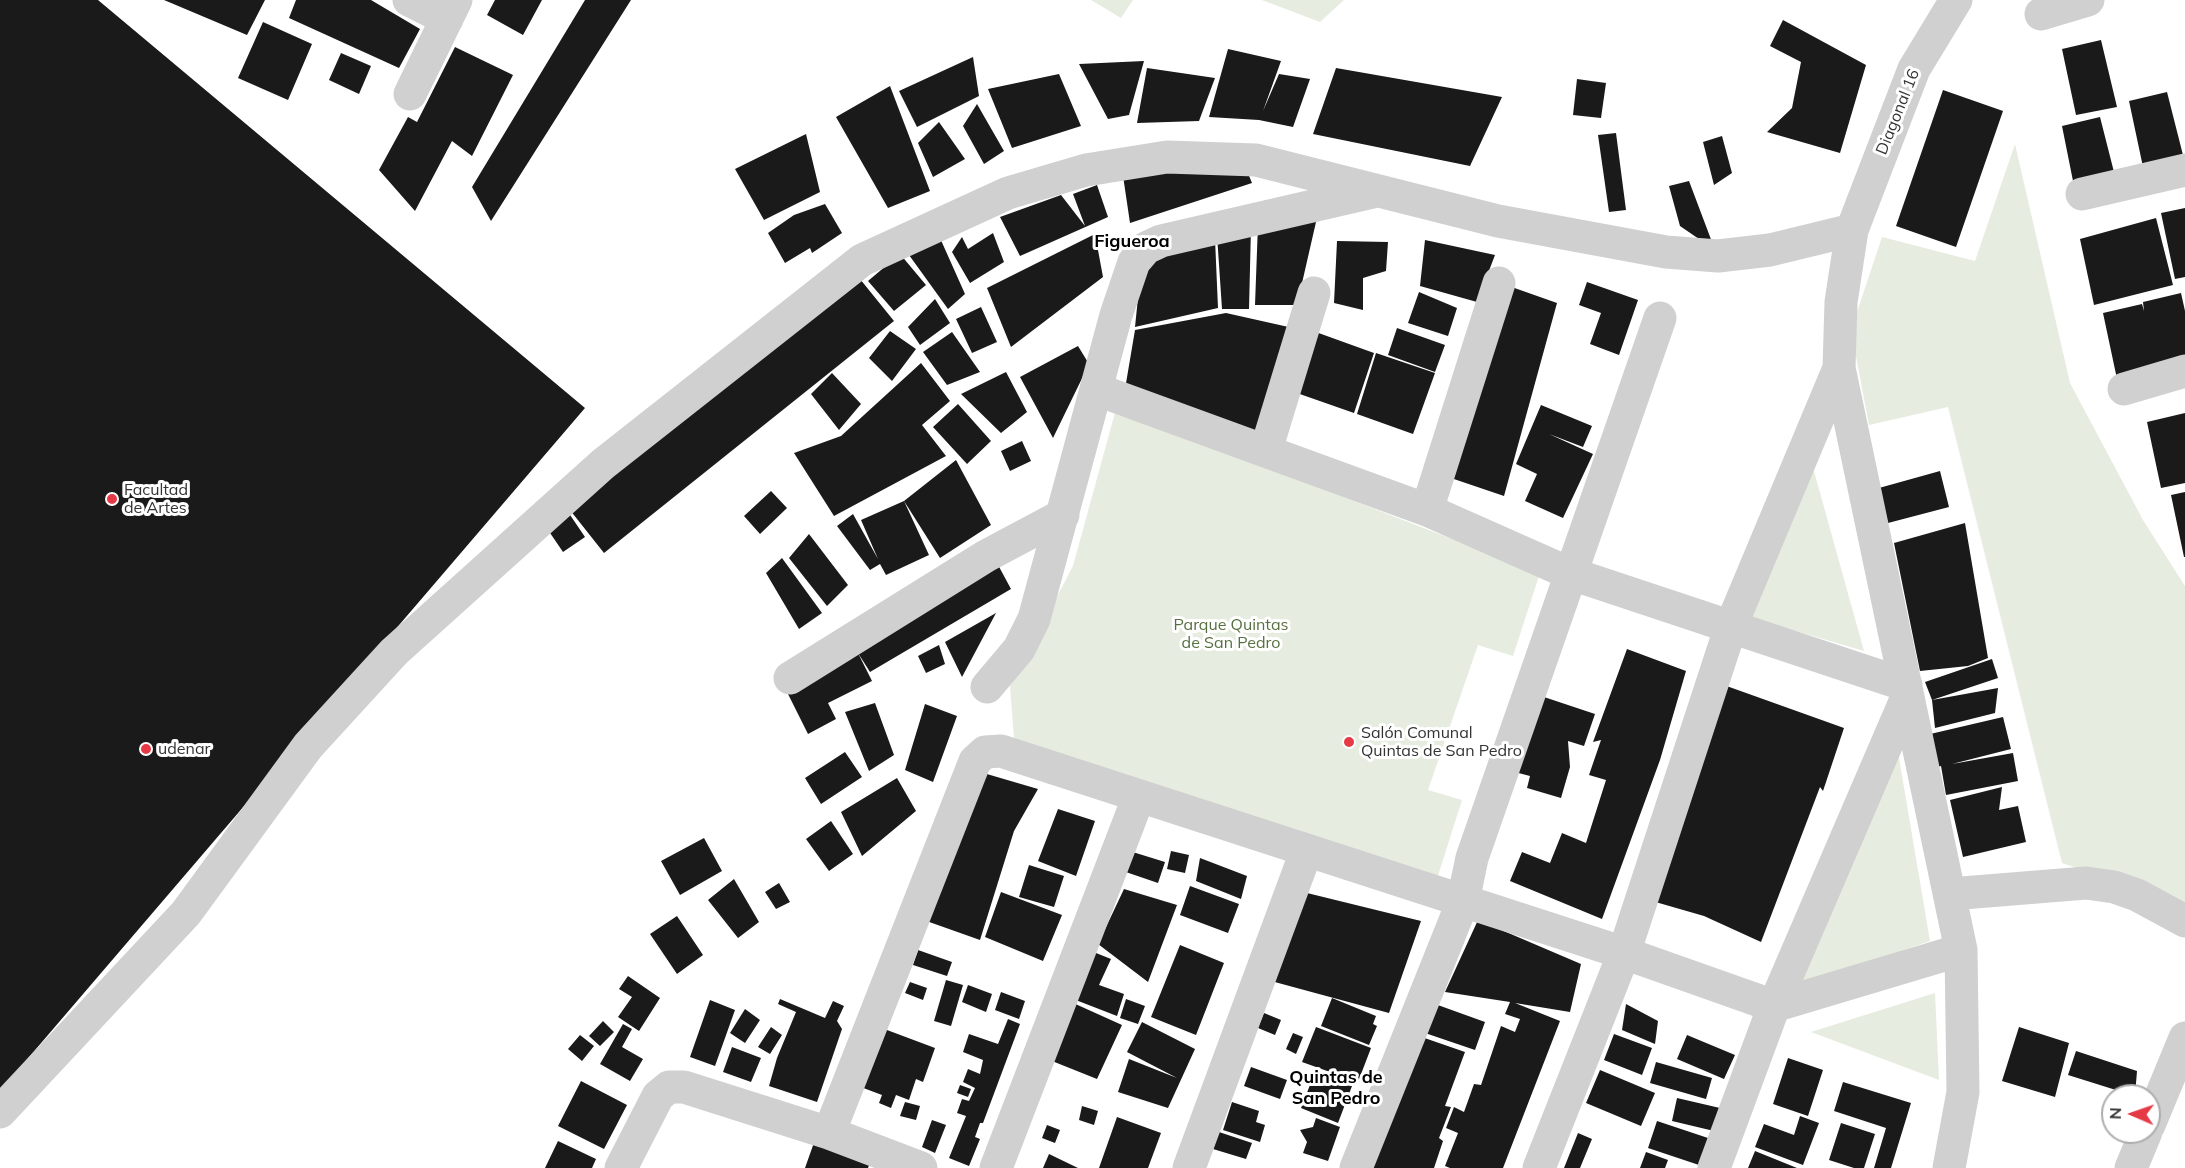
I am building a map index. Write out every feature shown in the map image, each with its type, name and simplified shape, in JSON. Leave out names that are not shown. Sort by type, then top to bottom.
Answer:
[{"type":"street","points":[[409,0],[451,9],[410,94]]},
{"type":"street","name":"Diagonal 16","points":[[1839,368],[1841,302],[1852,230],[1914,69],[1956,0]]},
{"type":"street","points":[[2041,14],[2088,0]]},
{"type":"street","points":[[0,1112],[186,913],[309,746],[394,652],[603,464],[862,260],[1008,193],[1086,170],[1167,157],[1256,160],[1498,221],[1665,252],[1718,256],[1760,251],[1852,230]]},
{"type":"street","points":[[2082,194],[2185,170]]},
{"type":"street","points":[[987,687],[1019,649],[1034,619],[1098,390],[1116,315],[1134,262],[1146,248],[1161,241],[1379,191]]},
{"type":"street","points":[[1427,510],[1499,283]]},
{"type":"street","points":[[1266,450],[1314,293]]},
{"type":"street","points":[[1356,1168],[1463,901],[1472,858],[1569,573],[1660,318]]},
{"type":"street","points":[[1539,1168],[1624,953],[1731,626],[1839,368]]},
{"type":"street","points":[[1839,368],[1961,950],[1963,1092],[1949,1168]]},
{"type":"street","points":[[2124,389],[2185,371]]},
{"type":"street","points":[[1098,390],[1427,510],[1569,573],[1731,626],[1906,691]]},
{"type":"street","points":[[790,678],[986,556],[1063,515]]},
{"type":"street","points":[[1714,1168],[1774,1006],[1906,691]]},
{"type":"street","points":[[828,1133],[975,761],[985,752],[1001,751],[1306,852],[1624,953],[1774,1006],[1961,950]]},
{"type":"street","points":[[996,1168],[1139,796]]},
{"type":"street","points":[[1190,1168],[1306,852]]},
{"type":"street","points":[[1950,894],[2086,883],[2114,886],[2185,921]]},
{"type":"street","points":[[2161,1096],[2185,1038]]},
{"type":"street","points":[[621,1168],[658,1096],[669,1087],[684,1087],[828,1133],[921,1168]]},
{"type":"street","points":[[2131,1168],[2141,1144]]},
{"type":"green space","points":[[1091,0],[1133,0],[1121,18]]},
{"type":"green space","points":[[1262,0],[1344,0],[1320,22]]},
{"type":"green space","points":[[2015,144],[2070,383],[2143,520],[2185,586],[2185,904],[2062,863],[1948,407],[1869,425],[1851,330],[1882,237],[1975,261]]},
{"type":"green space","name":"Parque Quintas de San Pedro","points":[[1116,409],[1540,573],[1513,656],[1478,645],[1428,790],[1462,800],[1436,882],[1014,739],[1010,686],[1073,566]]},
{"type":"green space","points":[[1812,464],[1864,651],[1752,618]]},
{"type":"green space","points":[[1897,746],[1930,941],[1794,988]]},
{"type":"green space","points":[[1935,993],[1939,1080],[1811,1032]]},
{"type":"building","name":"udenar","points":[[0,0],[98,0],[585,408],[0,1091]]},
{"type":"building","points":[[164,0],[265,0],[247,35]]},
{"type":"building","points":[[296,0],[371,0],[420,29],[399,68],[289,18]]},
{"type":"building","points":[[495,0],[542,0],[523,35],[487,15]]},
{"type":"building","points":[[585,0],[631,0],[491,221],[472,187]]},
{"type":"building","points":[[1783,20],[1866,65],[1840,153],[1767,132],[1792,108],[1801,62],[1770,46]]},
{"type":"building","points":[[263,22],[312,44],[288,100],[238,78]]},
{"type":"building","points":[[2101,40],[2117,107],[2076,115],[2062,49]]},
{"type":"building","points":[[455,47],[513,75],[472,156],[452,141],[415,211],[379,170],[408,117],[417,122]]},
{"type":"building","points":[[1228,49],[1281,61],[1263,111],[1279,74],[1310,79],[1293,127],[1259,120],[1209,117]]},
{"type":"building","points":[[341,53],[371,66],[359,94],[329,80]]},
{"type":"building","points":[[973,57],[979,96],[917,127],[899,91]]},
{"type":"building","points":[[1144,61],[1129,115],[1108,119],[1079,64]]},
{"type":"building","points":[[1147,68],[1215,78],[1199,121],[1137,123]]},
{"type":"building","points":[[1336,68],[1502,97],[1470,166],[1313,134]]},
{"type":"building","points":[[1059,74],[1081,126],[1012,148],[988,89]]},
{"type":"building","points":[[1577,79],[1606,83],[1601,118],[1573,115]]},
{"type":"building","points":[[890,86],[930,191],[888,208],[836,117]]},
{"type":"building","points":[[1943,90],[2003,111],[1956,247],[1896,226]]},
{"type":"building","points":[[2167,92],[2184,159],[2143,167],[2129,101]]},
{"type":"building","points":[[977,104],[1004,151],[984,164],[963,126]]},
{"type":"building","points":[[2100,117],[2115,176],[2074,186],[2062,126]]},
{"type":"building","points":[[939,122],[965,159],[933,177],[918,143]]},
{"type":"building","points":[[1616,133],[1626,210],[1609,212],[1598,135]]},
{"type":"building","points":[[806,134],[820,192],[764,220],[735,169]]},
{"type":"building","points":[[1722,136],[1732,173],[1714,185],[1703,142]]},
{"type":"building","points":[[1245,166],[1252,183],[1130,223],[1122,169]]},
{"type":"building","points":[[1689,181],[1715,250],[1680,226],[1669,186]]},
{"type":"building","points":[[1097,185],[1108,217],[1020,256],[1000,217],[1061,195],[1085,226],[1073,194]]},
{"type":"building","points":[[825,204],[842,233],[812,253],[810,248],[785,263],[768,233],[794,215]]},
{"type":"building","points":[[2185,208],[2185,277],[2175,279],[2161,213]]},
{"type":"building","points":[[2156,218],[2173,285],[2094,305],[2080,239]]},
{"type":"building","points":[[1316,222],[1297,305],[1255,305],[1258,224]]},
{"type":"building","points":[[1251,227],[1249,309],[1222,309],[1217,235]]},
{"type":"building","points":[[993,233],[1004,262],[970,283],[952,252],[962,237],[968,249]]},
{"type":"building","points":[[1095,234],[1103,277],[1011,347],[987,288]]},
{"type":"building","points":[[940,238],[965,294],[948,309],[909,255]]},
{"type":"building","points":[[1215,239],[1218,308],[1135,327],[1142,259]]},
{"type":"building","points":[[1425,240],[1495,255],[1477,302],[1420,286]]},
{"type":"building","points":[[1337,241],[1388,242],[1386,271],[1363,278],[1363,310],[1334,303]]},
{"type":"building","points":[[900,254],[926,285],[894,311],[868,281]]},
{"type":"building","points":[[860,279],[894,321],[604,553],[566,505]]},
{"type":"building","points":[[1587,282],[1638,300],[1619,355],[1590,344],[1601,313],[1579,305]]},
{"type":"building","points":[[1506,285],[1557,303],[1504,496],[1442,475]]},
{"type":"building","points":[[1419,292],[1457,308],[1448,336],[1408,323]]},
{"type":"building","points":[[2181,293],[2185,311],[2185,362],[2117,379],[2103,313],[2142,304],[2144,311],[2143,302]]},
{"type":"building","points":[[935,299],[950,323],[920,345],[908,327]]},
{"type":"building","points":[[981,307],[997,342],[972,353],[956,319]]},
{"type":"building","points":[[1226,313],[1293,328],[1257,438],[1124,395],[1135,330]]},
{"type":"building","points":[[1397,328],[1445,345],[1435,372],[1388,355]]},
{"type":"building","points":[[890,331],[916,349],[892,381],[869,358]]},
{"type":"building","points":[[1313,331],[1374,353],[1354,413],[1294,392]]},
{"type":"building","points":[[952,332],[980,372],[947,385],[923,352]]},
{"type":"building","points":[[1078,346],[1089,364],[1053,438],[1020,377]]},
{"type":"building","points":[[1376,353],[1435,373],[1413,434],[1357,414]]},
{"type":"building","points":[[921,363],[950,401],[922,425],[946,456],[834,516],[794,453],[841,436]]},
{"type":"building","points":[[1006,372],[1027,412],[1001,433],[961,394]]},
{"type":"building","points":[[832,373],[861,404],[839,430],[811,394]]},
{"type":"building","points":[[958,404],[991,441],[967,464],[933,427]]},
{"type":"building","points":[[1541,405],[1592,426],[1583,447],[1549,434],[1593,454],[1563,518],[1525,501],[1537,474],[1516,464]]},
{"type":"building","points":[[2185,413],[2185,483],[2161,488],[2147,422]]},
{"type":"building","points":[[1022,441],[1031,461],[1010,471],[1001,451]]},
{"type":"building","points":[[956,460],[991,525],[940,558],[904,501]]},
{"type":"building","points":[[1940,471],[1949,507],[1888,523],[1879,488]]},
{"type":"building","points":[[771,491],[787,508],[760,534],[744,516]]},
{"type":"building","points":[[2185,492],[2185,557],[2184,557],[2171,495]]},
{"type":"building","points":[[904,501],[929,555],[886,575],[880,564],[870,570],[837,526],[853,514],[878,559],[861,520]]},
{"type":"building","points":[[566,509],[585,537],[563,552],[544,524]]},
{"type":"building","points":[[1965,523],[1988,658],[1968,666],[1920,671],[1894,543]]},
{"type":"building","points":[[809,534],[848,585],[827,606],[789,558]]},
{"type":"building","points":[[782,558],[822,613],[799,629],[766,573]]},
{"type":"building","points":[[997,563],[1011,589],[870,672],[858,653],[872,681],[828,703],[836,719],[808,734],[785,688]]},
{"type":"building","points":[[996,613],[962,677],[945,642]]},
{"type":"building","points":[[939,645],[945,664],[926,673],[918,656]]},
{"type":"building","points":[[1627,649],[1686,671],[1660,760],[1602,919],[1510,881],[1522,852],[1550,863],[1562,833],[1586,843],[1606,780],[1589,775],[1601,740],[1593,742]]},
{"type":"building","points":[[1992,659],[1998,678],[1932,700],[1925,682]]},
{"type":"building","points":[[1721,684],[1844,728],[1823,791],[1820,787],[1761,942],[1704,916],[1652,901]]},
{"type":"building","points":[[1998,688],[1995,713],[1935,728],[1932,700]]},
{"type":"building","points":[[1541,696],[1595,714],[1584,746],[1568,741],[1570,767],[1561,798],[1527,788],[1530,776],[1507,770]]},
{"type":"building","points":[[875,703],[894,755],[869,771],[845,712]]},
{"type":"building","points":[[925,704],[957,716],[933,782],[905,770]]},
{"type":"building","points":[[2003,717],[2011,749],[1952,764],[2013,753],[2018,781],[1946,795],[1941,766],[1934,768],[1926,735]]},
{"type":"building","points":[[845,752],[862,777],[821,804],[805,778]]},
{"type":"building","points":[[980,772],[1038,789],[1014,831],[980,940],[918,918]]},
{"type":"building","points":[[897,778],[916,811],[862,856],[841,812]]},
{"type":"building","points":[[2002,787],[1999,810],[2018,806],[2026,842],[1963,857],[1950,800]]},
{"type":"building","points":[[1058,809],[1095,821],[1076,876],[1038,861]]},
{"type":"building","points":[[831,821],[853,854],[829,871],[806,839]]},
{"type":"building","points":[[704,838],[722,871],[680,895],[661,861]]},
{"type":"building","points":[[1123,849],[1165,862],[1158,883],[1117,869]]},
{"type":"building","points":[[1171,851],[1189,855],[1185,873],[1167,869]]},
{"type":"building","points":[[1200,858],[1247,876],[1241,899],[1196,881]]},
{"type":"building","points":[[1029,865],[1064,876],[1054,907],[1019,897]]},
{"type":"building","points":[[734,879],[759,922],[738,938],[708,900]]},
{"type":"building","points":[[779,883],[790,902],[776,909],[765,892]]},
{"type":"building","points":[[1190,886],[1239,904],[1228,933],[1180,915]]},
{"type":"building","points":[[1124,889],[1177,905],[1148,982],[1098,944]]},
{"type":"building","points":[[1001,892],[1062,915],[1043,961],[985,937]]},
{"type":"building","points":[[1307,893],[1421,921],[1389,1013],[1271,981]]},
{"type":"building","points":[[677,916],[703,955],[677,974],[650,934]]},
{"type":"building","points":[[1478,920],[1581,964],[1570,1012],[1515,1003],[1560,1021],[1503,1168],[1450,1168],[1445,1166],[1458,1133],[1446,1128],[1454,1107],[1464,1112],[1474,1084],[1481,1085],[1501,1026],[1515,1032],[1520,1019],[1505,1014],[1510,1002],[1445,992]]},
{"type":"building","points":[[1180,945],[1224,963],[1196,1035],[1151,1017]]},
{"type":"building","points":[[918,950],[952,962],[947,976],[913,965]]},
{"type":"building","points":[[1091,951],[1111,959],[1099,985],[1124,994],[1117,1016],[1068,997],[1076,977],[1086,981],[1079,977]]},
{"type":"building","points":[[628,976],[660,998],[639,1031],[618,1017],[632,997],[619,989]]},
{"type":"building","points":[[946,980],[963,985],[951,1026],[934,1021]]},
{"type":"building","points":[[910,982],[927,988],[923,1000],[905,993]]},
{"type":"building","points":[[968,985],[992,994],[986,1012],[962,1002]]},
{"type":"building","points":[[1001,992],[1025,1001],[1019,1019],[995,1010]]},
{"type":"building","points":[[1332,998],[1376,1016],[1373,1024],[1377,1026],[1369,1045],[1321,1026]]},
{"type":"building","points":[[780,999],[825,1018],[833,1001],[844,1006],[837,1021],[842,1029],[817,1102],[769,1086],[777,1058],[796,1012],[778,1004]]},
{"type":"building","points":[[1126,999],[1145,1006],[1138,1024],[1120,1018]]},
{"type":"building","points":[[710,1000],[735,1010],[715,1066],[690,1057]]},
{"type":"building","points":[[1071,1002],[1122,1025],[1097,1079],[1047,1059]]},
{"type":"building","points":[[1435,1004],[1485,1022],[1475,1050],[1425,1033]]},
{"type":"building","points":[[1626,1004],[1658,1021],[1655,1044],[1622,1030]]},
{"type":"building","points":[[745,1009],[760,1020],[745,1043],[730,1033]]},
{"type":"building","points":[[1264,1013],[1281,1020],[1275,1035],[1258,1028]]},
{"type":"building","points":[[1008,1019],[1020,1024],[983,1123],[980,1123],[975,1137],[980,1139],[969,1166],[949,1158],[966,1116],[957,1113],[962,1099],[969,1101],[975,1088],[963,1082],[968,1069],[980,1074],[983,1060],[963,1052],[969,1034],[998,1044]]},
{"type":"building","points":[[603,1021],[614,1032],[600,1046],[589,1036]]},
{"type":"building","points":[[1142,1022],[1195,1049],[1168,1108],[1118,1092],[1129,1059],[1177,1078],[1127,1052]]},
{"type":"building","points":[[623,1024],[632,1029],[622,1047],[643,1059],[630,1081],[600,1064]]},
{"type":"building","points":[[771,1027],[782,1035],[770,1054],[758,1047]]},
{"type":"building","points":[[879,1027],[935,1048],[923,1082],[916,1079],[909,1100],[896,1095],[891,1108],[879,1103],[882,1095],[858,1086]]},
{"type":"building","points":[[1316,1027],[1371,1048],[1358,1082],[1302,1062]]},
{"type":"building","points":[[2019,1027],[2069,1043],[2055,1097],[2002,1081]]},
{"type":"building","points":[[1293,1033],[1303,1037],[1296,1054],[1286,1049]]},
{"type":"building","points":[[1413,1034],[1465,1052],[1445,1106],[1451,1107],[1439,1138],[1443,1141],[1434,1168],[1365,1168]]},
{"type":"building","points":[[1614,1034],[1652,1048],[1642,1075],[1604,1060]]},
{"type":"building","points":[[580,1035],[594,1046],[582,1061],[568,1049]]},
{"type":"building","points":[[1687,1035],[1735,1055],[1724,1079],[1677,1059]]},
{"type":"building","points":[[732,1047],[761,1058],[751,1082],[723,1072]]},
{"type":"building","points":[[2076,1051],[2137,1071],[2136,1084],[2101,1085],[2068,1075]]},
{"type":"building","points":[[1788,1058],[1823,1070],[1808,1116],[1773,1104]]},
{"type":"building","points":[[1656,1062],[1712,1078],[1706,1099],[1650,1083]]},
{"type":"building","points":[[1251,1067],[1287,1080],[1280,1099],[1244,1086]]},
{"type":"building","points":[[1600,1070],[1655,1093],[1641,1126],[1586,1103]]},
{"type":"building","points":[[1315,1072],[1352,1086],[1338,1123],[1301,1108]]},
{"type":"building","points":[[581,1081],[627,1105],[604,1149],[558,1126]]},
{"type":"building","points":[[1843,1082],[1911,1103],[1891,1168],[1874,1168],[1886,1128],[1834,1111]]},
{"type":"building","points":[[960,1085],[971,1089],[968,1097],[957,1093]]},
{"type":"building","points":[[1677,1098],[1720,1108],[1714,1131],[1672,1121]]},
{"type":"building","points":[[905,1102],[920,1106],[916,1120],[900,1116]]},
{"type":"building","points":[[1232,1102],[1259,1111],[1256,1122],[1265,1125],[1260,1142],[1223,1130]]},
{"type":"building","points":[[1082,1106],[1098,1111],[1094,1125],[1079,1120]]},
{"type":"building","points":[[1800,1116],[1819,1123],[1803,1165],[1755,1147],[1764,1124],[1794,1135]]},
{"type":"building","points":[[1117,1117],[1161,1133],[1148,1168],[1099,1168]]},
{"type":"building","points":[[1316,1118],[1340,1127],[1328,1161],[1303,1153],[1307,1142],[1300,1130],[1313,1127]]},
{"type":"building","points":[[932,1120],[946,1125],[935,1153],[922,1147]]},
{"type":"building","points":[[1657,1121],[1708,1138],[1699,1165],[1648,1148]]},
{"type":"building","points":[[1841,1123],[1875,1134],[1864,1168],[1854,1168],[1829,1160]]},
{"type":"building","points":[[1047,1125],[1060,1130],[1055,1143],[1042,1138]]},
{"type":"building","points":[[1219,1132],[1252,1143],[1246,1159],[1213,1149]]},
{"type":"building","points":[[1578,1133],[1592,1139],[1580,1168],[1564,1168]]},
{"type":"building","points":[[817,1134],[873,1155],[868,1168],[805,1168]]},
{"type":"building","points":[[558,1141],[596,1159],[592,1168],[545,1168]]},
{"type":"building","points":[[1755,1151],[1797,1168],[1748,1168]]},
{"type":"building","points":[[1646,1152],[1668,1160],[1665,1168],[1640,1168]]},
{"type":"building","points":[[1049,1154],[1078,1168],[1043,1168]]},
{"type":"place","name":"Facultad de Artes","points":[[112,499]]},
{"type":"place","name":"Salón Comunal Quintas de San Pedro","points":[[1349,742]]},
{"type":"place","name":"udenar","points":[[146,749]]},
{"type":"district","name":"Figueroa","points":[[1132,242]]},
{"type":"district","name":"Quintas de San Pedro","points":[[1336,1088]]}]
